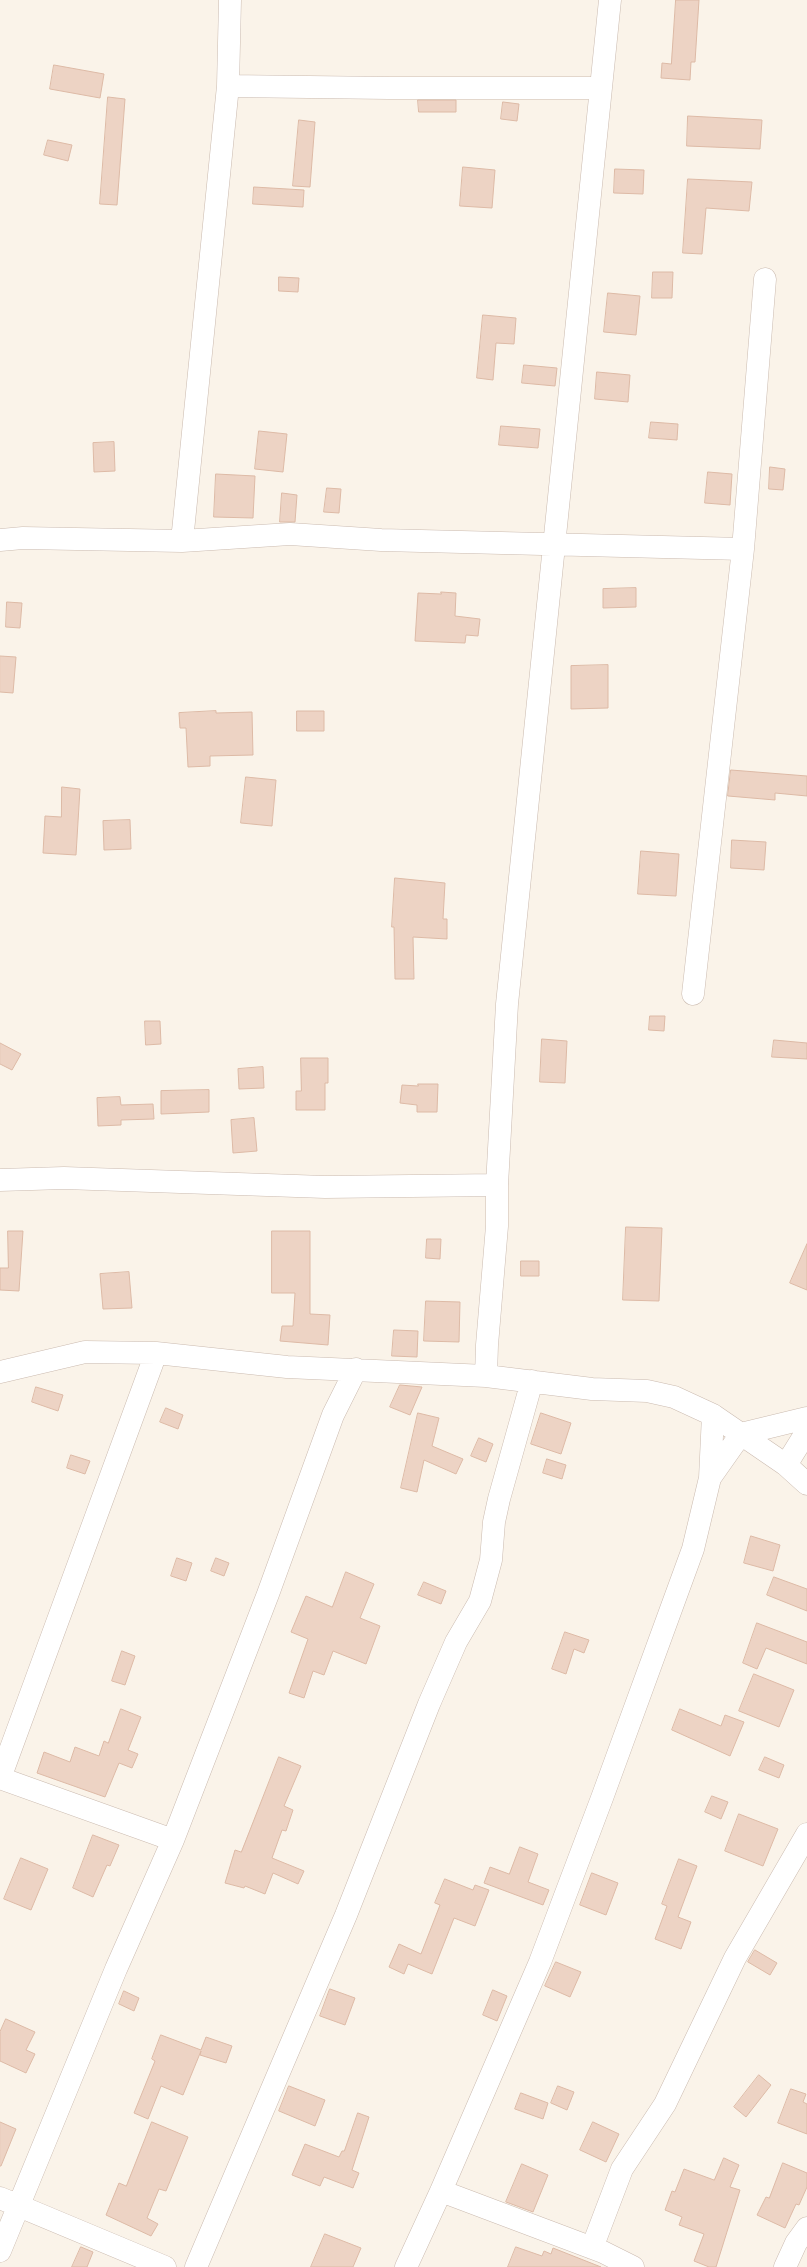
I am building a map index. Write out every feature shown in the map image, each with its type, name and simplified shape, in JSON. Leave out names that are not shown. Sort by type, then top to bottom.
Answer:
[{"type":"street","points":[[182,541],[228,86],[230,0]]},
{"type":"street","points":[[486,1376],[487,1345],[497,1226],[497,1185],[507,1004],[610,0]]},
{"type":"street","points":[[228,86],[601,88]]},
{"type":"street","points":[[693,994],[743,549],[765,279]]},
{"type":"street","points":[[0,540],[23,538],[182,541],[290,534],[381,540],[743,549]]},
{"type":"street","points":[[0,1180],[64,1178],[325,1187],[497,1185]]},
{"type":"street","points":[[0,1372],[85,1352],[156,1354],[287,1367],[486,1376],[592,1390],[648,1391],[674,1397],[713,1415],[786,1465],[807,1484]]},
{"type":"street","points":[[156,1354],[0,1778],[173,1840]]},
{"type":"street","points":[[0,2251],[9,2202],[116,1969],[173,1840],[268,1594],[332,1415],[356,1369]]},
{"type":"street","points":[[196,2267],[346,1915],[429,1704],[456,1642],[480,1601],[491,1560],[494,1522],[499,1499],[532,1381]]},
{"type":"street","points":[[406,2267],[441,2191],[540,1962],[693,1549],[710,1478],[713,1415]]},
{"type":"street","points":[[710,1478],[741,1434],[807,1418]]},
{"type":"street","points":[[786,1465],[807,1431]]},
{"type":"street","points":[[597,2256],[622,2169],[665,2104],[735,1958],[807,1834]]},
{"type":"street","points":[[441,2191],[597,2256],[633,2267]]},
{"type":"street","points":[[9,2202],[165,2267]]},
{"type":"street","points":[[785,2267],[796,2243],[807,2228]]},
{"type":"building","points":[[676,0],[699,0],[695,62],[691,62],[690,80],[661,78],[662,63],[671,64]]},
{"type":"building","points":[[54,65],[104,74],[100,98],[50,89]]},
{"type":"building","points":[[108,97],[125,99],[117,205],[100,204]]},
{"type":"building","points":[[418,100],[456,100],[456,112],[419,112]]},
{"type":"building","points":[[503,102],[519,104],[517,121],[501,119]]},
{"type":"building","points":[[688,116],[762,120],[760,149],[687,146]]},
{"type":"building","points":[[299,120],[315,122],[310,187],[293,186]]},
{"type":"building","points":[[48,140],[72,145],[68,161],[44,155]]},
{"type":"building","points":[[463,167],[495,170],[492,208],[460,206]]},
{"type":"building","points":[[615,169],[644,170],[643,194],[614,193]]},
{"type":"building","points":[[688,179],[752,182],[749,211],[706,208],[702,254],[683,253]]},
{"type":"building","points":[[254,187],[304,190],[303,207],[253,204]]},
{"type":"building","points":[[653,272],[673,272],[672,298],[652,298]]},
{"type":"building","points":[[279,277],[299,278],[298,292],[279,291]]},
{"type":"building","points":[[608,293],[640,296],[636,335],[604,332]]},
{"type":"building","points":[[483,315],[516,318],[514,344],[496,343],[493,380],[477,378]]},
{"type":"building","points":[[524,365],[557,368],[555,386],[522,383]]},
{"type":"building","points":[[597,372],[630,375],[628,402],[595,399]]},
{"type":"building","points":[[651,422],[678,424],[677,440],[649,438]]},
{"type":"building","points":[[501,426],[540,429],[538,448],[499,445]]},
{"type":"building","points":[[259,431],[287,434],[283,472],[255,469]]},
{"type":"building","points":[[114,442],[115,471],[94,472],[93,443]]},
{"type":"building","points":[[770,467],[785,469],[783,490],[769,489]]},
{"type":"building","points":[[708,472],[732,474],[730,505],[705,503]]},
{"type":"building","points":[[216,474],[255,476],[253,518],[214,517]]},
{"type":"building","points":[[327,488],[341,489],[339,513],[324,512]]},
{"type":"building","points":[[282,493],[297,495],[295,522],[280,522]]},
{"type":"building","points":[[636,588],[636,607],[603,608],[603,589]]},
{"type":"building","points":[[441,592],[456,593],[455,616],[480,619],[478,636],[466,635],[465,643],[415,641],[418,593],[441,594]]},
{"type":"building","points":[[7,602],[22,603],[20,628],[6,627]]},
{"type":"building","points":[[0,656],[16,657],[13,693],[0,692]]},
{"type":"building","points":[[608,665],[608,708],[571,709],[571,666]]},
{"type":"building","points":[[216,711],[216,713],[252,712],[253,755],[210,756],[210,766],[188,767],[186,728],[180,728],[179,713]]},
{"type":"building","points":[[297,711],[324,711],[324,731],[297,731]]},
{"type":"building","points":[[731,770],[807,776],[807,796],[775,793],[775,800],[728,796]]},
{"type":"building","points":[[246,777],[276,780],[272,826],[241,823]]},
{"type":"building","points":[[62,787],[80,789],[76,855],[43,853],[45,816],[61,817]]},
{"type":"building","points":[[130,820],[131,849],[104,850],[103,821]]},
{"type":"building","points":[[732,840],[766,842],[764,870],[731,868]]},
{"type":"building","points":[[641,851],[679,854],[676,896],[638,894]]},
{"type":"building","points":[[395,878],[445,883],[443,919],[447,919],[447,939],[413,937],[414,979],[395,979],[394,927],[392,927]]},
{"type":"building","points":[[650,1016],[665,1016],[664,1031],[649,1030]]},
{"type":"building","points":[[145,1021],[160,1021],[161,1044],[146,1045]]},
{"type":"building","points":[[542,1039],[567,1041],[565,1083],[540,1082]]},
{"type":"building","points":[[774,1040],[807,1043],[807,1059],[772,1057]]},
{"type":"building","points":[[0,1043],[21,1054],[12,1070],[0,1064]]},
{"type":"building","points":[[301,1058],[328,1058],[328,1083],[325,1083],[325,1110],[296,1110],[296,1091],[301,1091]]},
{"type":"building","points":[[263,1067],[264,1088],[239,1089],[238,1069]]},
{"type":"building","points":[[418,1084],[438,1084],[437,1112],[417,1112],[417,1105],[400,1103],[402,1085],[418,1086]]},
{"type":"building","points":[[209,1090],[209,1112],[161,1114],[161,1091]]},
{"type":"building","points":[[120,1097],[121,1105],[153,1104],[154,1119],[121,1120],[121,1125],[98,1126],[97,1098]]},
{"type":"building","points":[[254,1118],[257,1151],[233,1153],[231,1120]]},
{"type":"building","points":[[626,1227],[662,1228],[659,1301],[623,1300]]},
{"type":"building","points":[[8,1231],[23,1231],[19,1291],[0,1290],[0,1268],[8,1268]]},
{"type":"building","points":[[272,1231],[310,1231],[310,1314],[330,1315],[328,1345],[280,1341],[282,1326],[293,1326],[295,1293],[272,1293]]},
{"type":"building","points":[[427,1239],[441,1239],[440,1259],[426,1258]]},
{"type":"building","points":[[807,1244],[807,1290],[790,1283]]},
{"type":"building","points":[[521,1261],[539,1261],[539,1276],[521,1276]]},
{"type":"building","points":[[129,1272],[132,1308],[103,1309],[100,1274]]},
{"type":"building","points":[[426,1301],[460,1302],[459,1342],[424,1341]]},
{"type":"building","points":[[394,1330],[418,1331],[417,1357],[392,1356]]},
{"type":"building","points":[[400,1385],[422,1387],[410,1415],[390,1407]]},
{"type":"building","points":[[36,1387],[63,1395],[58,1411],[32,1402]]},
{"type":"building","points":[[166,1408],[183,1415],[178,1429],[160,1422]]},
{"type":"building","points":[[418,1413],[439,1418],[432,1446],[463,1459],[456,1474],[424,1460],[417,1492],[401,1488]]},
{"type":"building","points":[[541,1413],[571,1423],[561,1454],[531,1444]]},
{"type":"building","points":[[479,1438],[493,1444],[486,1462],[471,1456]]},
{"type":"building","points":[[71,1455],[90,1461],[85,1474],[67,1468]]},
{"type":"building","points":[[547,1459],[566,1465],[562,1479],[543,1473]]},
{"type":"building","points":[[751,1536],[780,1545],[773,1571],[744,1563]]},
{"type":"building","points":[[177,1558],[192,1563],[186,1581],[171,1576]]},
{"type":"building","points":[[216,1558],[229,1563],[224,1576],[211,1571]]},
{"type":"building","points":[[346,1572],[374,1584],[360,1618],[380,1626],[366,1664],[333,1651],[324,1675],[313,1671],[304,1698],[289,1693],[308,1639],[291,1632],[306,1596],[332,1607]]},
{"type":"building","points":[[774,1577],[807,1589],[807,1611],[767,1595]]},
{"type":"building","points":[[424,1582],[446,1591],[441,1604],[418,1595]]},
{"type":"building","points":[[757,1623],[807,1642],[807,1664],[766,1648],[757,1669],[743,1663]]},
{"type":"building","points":[[565,1632],[589,1640],[584,1653],[574,1649],[566,1674],[552,1669]]},
{"type":"building","points":[[122,1651],[135,1656],[125,1685],[112,1681]]},
{"type":"building","points":[[754,1674],[794,1690],[779,1727],[739,1711]]},
{"type":"building","points":[[121,1709],[141,1717],[128,1750],[138,1754],[132,1768],[119,1763],[105,1797],[37,1773],[44,1752],[70,1762],[75,1747],[99,1756],[104,1741],[108,1743]]},
{"type":"building","points":[[680,1709],[721,1726],[725,1715],[744,1722],[730,1756],[672,1730]]},
{"type":"building","points":[[279,1757],[301,1766],[284,1806],[293,1810],[286,1831],[282,1830],[272,1858],[304,1871],[298,1884],[273,1873],[265,1894],[245,1886],[244,1888],[225,1883],[235,1850],[241,1852]]},
{"type":"building","points":[[765,1757],[784,1765],[779,1778],[759,1770]]},
{"type":"building","points":[[712,1796],[728,1802],[721,1819],[705,1812]]},
{"type":"building","points":[[739,1814],[778,1829],[763,1866],[725,1851]]},
{"type":"building","points":[[93,1835],[119,1845],[110,1866],[107,1865],[93,1897],[73,1888]]},
{"type":"building","points":[[520,1847],[538,1854],[528,1882],[549,1890],[543,1905],[484,1883],[490,1867],[509,1874]]},
{"type":"building","points":[[21,1858],[48,1869],[31,1910],[4,1899]]},
{"type":"building","points":[[679,1859],[697,1866],[678,1917],[691,1922],[681,1949],[655,1939],[667,1906],[662,1904]]},
{"type":"building","points":[[592,1873],[618,1883],[606,1915],[580,1905]]},
{"type":"building","points":[[445,1879],[473,1890],[475,1885],[489,1890],[475,1926],[454,1918],[432,1974],[408,1964],[404,1974],[389,1967],[399,1944],[421,1954],[440,1905],[435,1903]]},
{"type":"building","points":[[755,1950],[777,1963],[770,1975],[748,1962]]},
{"type":"building","points":[[556,1962],[581,1972],[570,1997],[545,1986]]},
{"type":"building","points":[[330,1989],[355,1998],[345,2025],[320,2016]]},
{"type":"building","points":[[493,1990],[507,1996],[497,2021],[483,2015]]},
{"type":"building","points":[[124,1991],[139,1998],[134,2011],[119,2004]]},
{"type":"building","points":[[6,2019],[35,2032],[26,2050],[35,2054],[26,2073],[0,2061],[0,2032]]},
{"type":"building","points":[[161,2035],[201,2050],[206,2037],[232,2046],[226,2063],[200,2055],[201,2051],[183,2095],[161,2086],[148,2119],[134,2113],[155,2061],[152,2059]]},
{"type":"building","points":[[759,2075],[771,2085],[746,2117],[734,2107]]},
{"type":"building","points":[[289,2086],[325,2100],[315,2126],[279,2111]]},
{"type":"building","points":[[558,2086],[574,2092],[567,2110],[551,2103]]},
{"type":"building","points":[[791,2089],[806,2094],[803,2102],[807,2104],[807,2134],[778,2123]]},
{"type":"building","points":[[521,2093],[548,2103],[543,2119],[515,2109]]},
{"type":"building","points":[[358,2113],[369,2117],[352,2170],[359,2173],[353,2188],[324,2177],[320,2186],[292,2175],[305,2144],[339,2157],[342,2151],[344,2151]]},
{"type":"building","points":[[0,2122],[16,2129],[1,2166],[0,2166]]},
{"type":"building","points":[[152,2122],[188,2137],[166,2191],[159,2189],[147,2218],[158,2224],[151,2236],[106,2215],[119,2183],[126,2186]]},
{"type":"building","points":[[593,2122],[619,2134],[606,2162],[580,2150]]},
{"type":"building","points":[[724,2158],[739,2165],[730,2187],[740,2190],[716,2267],[709,2267],[694,2261],[704,2234],[679,2225],[682,2217],[665,2210],[672,2191],[675,2192],[684,2169],[714,2180]]},
{"type":"building","points":[[783,2163],[807,2173],[807,2187],[799,2205],[796,2204],[785,2228],[757,2215],[766,2197],[769,2198]]},
{"type":"building","points":[[522,2164],[548,2175],[533,2212],[506,2202]]},
{"type":"building","points":[[325,2234],[361,2248],[353,2267],[311,2267]]},
{"type":"building","points":[[81,2247],[93,2252],[87,2267],[72,2267]]},
{"type":"building","points":[[516,2247],[542,2256],[544,2251],[551,2254],[553,2248],[601,2267],[508,2267]]}]
